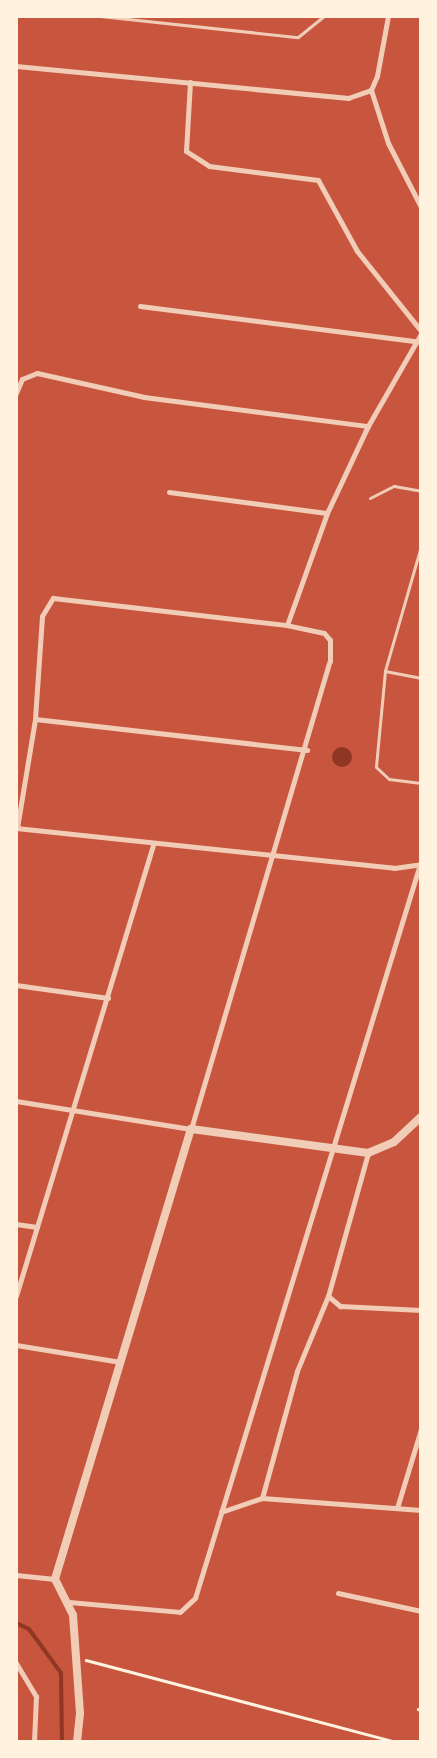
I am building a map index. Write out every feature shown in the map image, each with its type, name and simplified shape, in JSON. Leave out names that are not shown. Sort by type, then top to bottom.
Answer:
[{"type":"street","points":[[16,66],[335,98],[370,90],[378,76],[388,16]]},
{"type":"street","points":[[190,82],[186,151],[209,166],[318,180],[357,251],[421,332],[419,342],[368,426],[327,513],[287,625]]},
{"type":"street","points":[[370,90],[388,143],[421,207]]},
{"type":"street","points":[[140,306],[419,342]]},
{"type":"street","points":[[16,393],[22,380],[37,372],[144,397],[368,426]]},
{"type":"street","points":[[168,492],[327,513]]},
{"type":"street","points":[[69,1602],[180,1612],[194,1598],[335,1151],[420,864],[394,868],[275,856],[153,845],[16,828],[34,719],[42,616],[53,598],[287,625],[324,633],[332,649],[307,750],[275,856],[191,1129],[55,1579],[69,1602],[77,1660],[77,1742]]},
{"type":"street","points":[[34,719],[307,750]]},
{"type":"street","points":[[16,1296],[75,1109],[153,845]]},
{"type":"street","points":[[16,985],[108,998]]},
{"type":"street","points":[[16,1101],[335,1151],[368,1153],[394,1142],[421,1117]]},
{"type":"street","points":[[262,1498],[297,1371],[328,1296],[368,1153]]},
{"type":"street","points":[[16,1224],[37,1227]]},
{"type":"street","points":[[328,1296],[340,1306],[421,1310]]},
{"type":"street","points":[[16,1345],[121,1362]]},
{"type":"street","points":[[397,1508],[421,1429]]},
{"type":"street","points":[[221,1512],[262,1498],[421,1510]]},
{"type":"street","points":[[16,1574],[55,1579]]},
{"type":"street","points":[[338,1593],[421,1611]]},
{"type":"street","points":[[16,1663],[36,1696],[34,1742]]},
{"type":"lane","points":[[100,16],[298,37],[324,16]]},
{"type":"lane","points":[[370,498],[394,486],[421,491]]},
{"type":"lane","points":[[421,546],[385,671],[376,767],[389,779],[421,783]]},
{"type":"lane","points":[[385,671],[421,678]]},
{"type":"path","points":[[77,1660],[93,1659],[396,1742]]},
{"type":"shaded area","points":[[342,747],[349,750],[352,757],[349,764],[342,767],[335,764],[332,757],[335,750]]},
{"type":"waterway","points":[[16,1623],[29,1629],[61,1673],[62,1742]]}]
